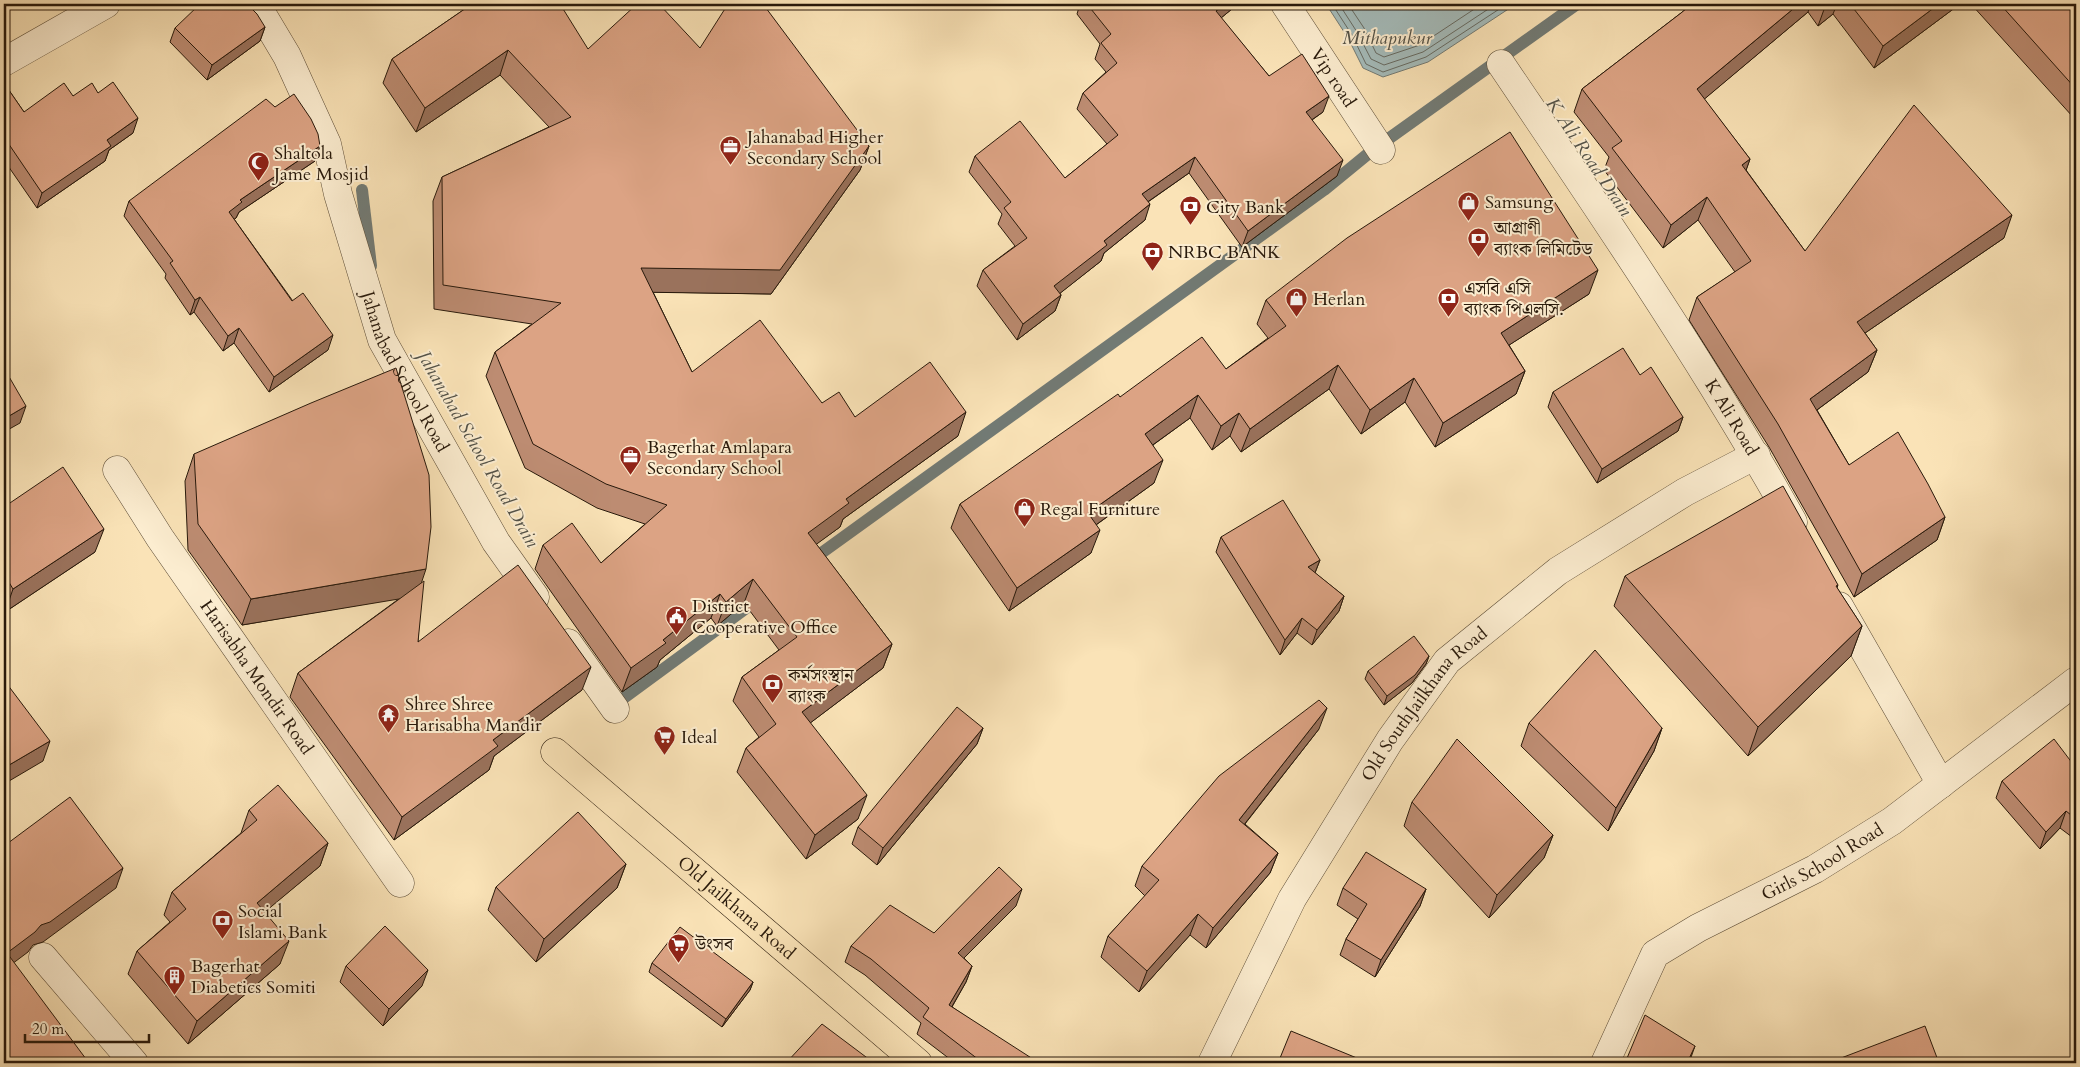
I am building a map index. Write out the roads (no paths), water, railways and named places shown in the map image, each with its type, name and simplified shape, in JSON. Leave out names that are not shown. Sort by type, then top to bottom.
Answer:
[{"type":"main road","name":"Old Jailkhana Road","points":[[555,752],[918,1063]]},
{"type":"street","points":[[4,62],[106,4]]},
{"type":"street","name":"Jahanabad School Road","points":[[256,4],[286,56],[327,144],[338,194],[382,340],[496,542],[615,708]]},
{"type":"street","name":"Vip road","points":[[1285,4],[1381,150]]},
{"type":"street","name":"K Ali Road","points":[[1501,64],[1712,383],[1756,456],[1804,542]]},
{"type":"street","name":"Old SouthJailkhana Road","points":[[1212,1063],[1292,898],[1390,740],[1447,661],[1558,572],[1685,492],[1756,456]]},
{"type":"street","name":"Harisabha Mondir Road","points":[[117,470],[160,538],[400,883]]},
{"type":"street","points":[[1828,584],[1941,784]]},
{"type":"street","name":"Girls School Road","points":[[1605,1063],[1655,954],[1698,928],[1815,869],[1892,821],[2076,681]]},
{"type":"street","points":[[44,957],[134,1063]]},
{"type":"water","name":"Mithapukur","points":[[1326,4],[1516,4],[1428,62],[1383,77],[1363,68],[1348,38]]},
{"type":"waterway","points":[[1379,134],[1384,142],[1577,4]]},
{"type":"waterway","points":[[809,562],[1324,190],[1374,149],[1370,143]]},
{"type":"waterway","name":"Jahanabad School Road Drain","points":[[362,190],[371,266]]},
{"type":"waterway","points":[[611,699],[617,703],[760,598]]},
{"type":"place","name":"Jahanabad Higher Secondary School","points":[[731,166]]},
{"type":"place","name":"Shaltola Jame Mosjid","points":[[258,182]]},
{"type":"place","name":"Samsung","points":[[1469,221]]},
{"type":"place","name":"City Bank","points":[[1190,226]]},
{"type":"place","name":"আগ্রাণী ব্যাংক লিমিটেড","points":[[1478,257]]},
{"type":"place","name":"NRBC BANK","points":[[1152,271]]},
{"type":"place","name":"এসবি এসি ব্যাংক পিএলসি.","points":[[1448,317]]},
{"type":"place","name":"Herlan","points":[[1297,318]]},
{"type":"place","name":"Bagerhat Amlapara Secondary School","points":[[631,476]]},
{"type":"place","name":"Regal Furniture","points":[[1024,528]]},
{"type":"place","name":"District Cooperative Office","points":[[676,635]]},
{"type":"place","name":"কর্মসংস্থান ব্যাংক","points":[[772,704]]},
{"type":"place","name":"Shree Shree Harisabha Mandir","points":[[389,733]]},
{"type":"place","name":"Ideal","points":[[665,756]]},
{"type":"place","name":"Social Islami Bank","points":[[222,940]]},
{"type":"place","name":"উংসব","points":[[679,963]]},
{"type":"place","name":"Bagerhat Diabetics Somiti","points":[[175,995]]},
{"type":"water label","name":"K Ali Road Drain","points":[[1589,157]]}]
